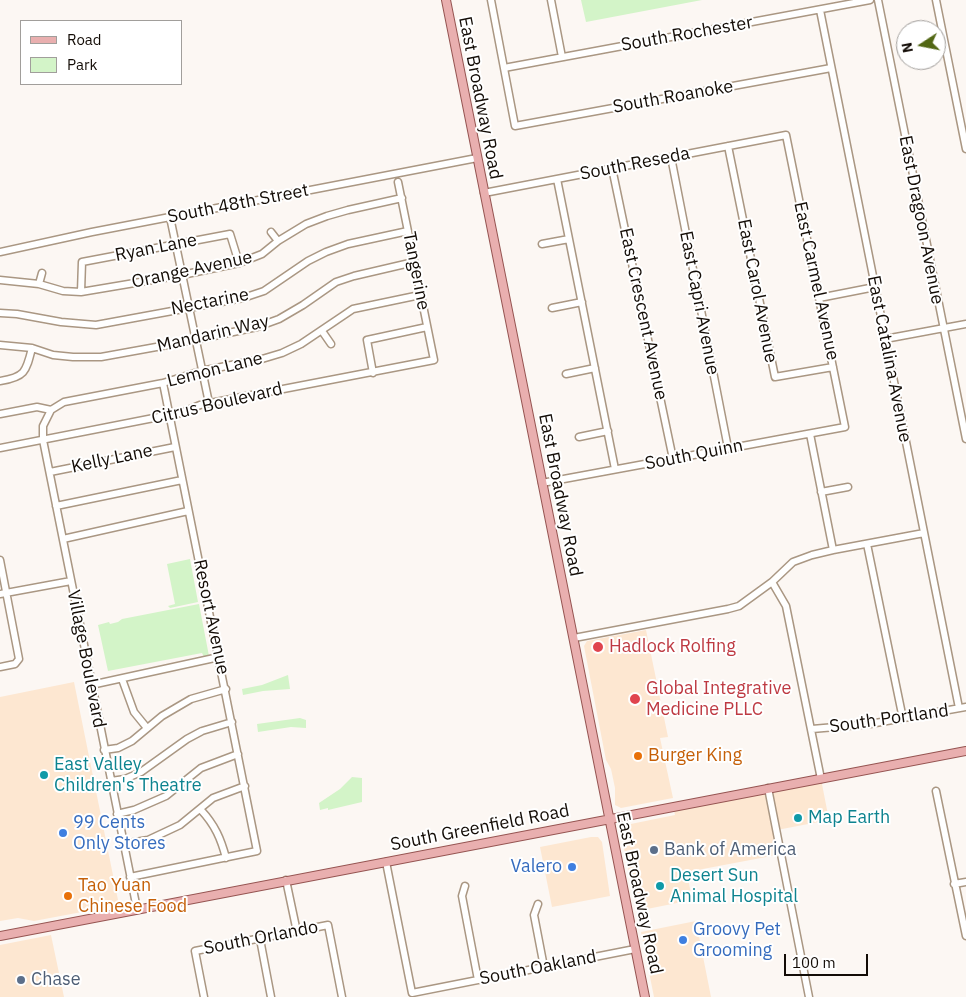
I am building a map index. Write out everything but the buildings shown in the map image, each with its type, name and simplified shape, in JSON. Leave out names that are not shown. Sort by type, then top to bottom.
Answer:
[{"type":"main road","name":"East Broadway Road","points":[[446,0],[645,997]]},
{"type":"main road","name":"South Greenfield Road","points":[[0,936],[608,818],[966,751]]},
{"type":"street","points":[[491,0],[504,68]]},
{"type":"street","points":[[551,0],[562,57]]},
{"type":"street","name":"South Rochester","points":[[504,68],[870,0]]},
{"type":"street","name":"East Dragoon Avenue","points":[[878,0],[966,439]]},
{"type":"street","points":[[936,0],[966,150]]},
{"type":"street","name":"East Catalina Avenue","points":[[820,10],[924,533],[963,708]]},
{"type":"street","name":"South Roanoke","points":[[504,68],[515,126],[831,68]]},
{"type":"street","name":"South Reseda","points":[[484,192],[786,135]]},
{"type":"street","name":"East Carmel Avenue","points":[[786,135],[845,427]]},
{"type":"street","name":"East Carol Avenue","points":[[728,146],[775,377],[833,367]]},
{"type":"street","name":"East Capri Avenue","points":[[670,157],[728,448]]},
{"type":"street","name":"South 48th Street","points":[[0,252],[477,158]]},
{"type":"street","name":"East Crescent Avenue","points":[[612,168],[673,459]]},
{"type":"street","points":[[557,179],[615,469]]},
{"type":"street","name":"Tangerine","points":[[398,182],[434,360]]},
{"type":"street","name":"Orange Avenue","points":[[0,280],[39,284],[63,291],[81,292],[182,275],[239,263],[262,254],[278,241],[306,224],[327,216],[402,198]]},
{"type":"street","points":[[170,217],[209,403]]},
{"type":"street","name":"Nectarine","points":[[0,313],[61,322],[96,324],[243,298],[264,291],[308,261],[326,252],[348,244],[408,231]]},
{"type":"street","points":[[271,232],[278,241]]},
{"type":"street","name":"Ryan Lane","points":[[81,292],[82,262],[175,244],[230,234],[239,263]]},
{"type":"street","points":[[542,244],[569,239]]},
{"type":"street","name":"Mandarin Way","points":[[0,345],[32,348],[73,357],[101,357],[195,340],[257,327],[278,319],[303,305],[336,282],[414,262]]},
{"type":"street","points":[[39,284],[42,273]]},
{"type":"street","points":[[819,298],[875,287]]},
{"type":"street","name":"Lemon Lane","points":[[0,414],[37,407],[51,410],[64,402],[163,383],[201,371],[262,359],[282,353],[301,344],[353,309],[420,295]]},
{"type":"street","points":[[552,308],[582,302]]},
{"type":"street","points":[[885,339],[966,324]]},
{"type":"street","points":[[373,373],[367,340],[427,327]]},
{"type":"street","points":[[322,331],[331,344]]},
{"type":"street","points":[[0,381],[13,379],[23,374],[28,367],[32,348]]},
{"type":"street","name":"Citrus Boulevard","points":[[0,448],[169,415],[209,403],[434,360]]},
{"type":"street","points":[[566,374],[595,368]]},
{"type":"street","name":"Resort Avenue","points":[[163,383],[226,689],[257,851],[226,858]]},
{"type":"street","name":"Village Boulevard","points":[[51,410],[43,426],[43,440],[137,909]]},
{"type":"street","name":"South Quinn","points":[[542,483],[845,427]]},
{"type":"street","points":[[579,437],[608,431]]},
{"type":"street","points":[[810,434],[833,550]]},
{"type":"street","name":"Kelly Lane","points":[[50,472],[175,447]]},
{"type":"street","points":[[56,506],[182,480]]},
{"type":"street","points":[[821,492],[848,487]]},
{"type":"street","points":[[63,538],[188,511]]},
{"type":"street","points":[[574,638],[728,610],[739,606],[772,582],[793,562],[833,550],[924,533]]},
{"type":"street","points":[[867,544],[903,719]]},
{"type":"street","points":[[0,560],[3,594],[19,659],[15,664],[0,667]]},
{"type":"street","points":[[3,594],[71,581]]},
{"type":"street","points":[[772,582],[786,606],[821,779]]},
{"type":"street","points":[[91,684],[219,657]]},
{"type":"street","points":[[122,678],[128,700],[134,712],[147,728]]},
{"type":"street","points":[[104,750],[118,748],[132,741],[183,703],[226,689]]},
{"type":"street","name":"South Portland","points":[[812,729],[846,727],[963,708]]},
{"type":"street","points":[[111,781],[142,772],[187,738],[202,731],[232,722]]},
{"type":"street","points":[[117,814],[134,810],[166,796],[201,768],[238,754]]},
{"type":"street","points":[[124,844],[148,840],[180,825],[201,810],[213,798],[244,786]]},
{"type":"street","points":[[768,788],[809,997]]},
{"type":"street","points":[[936,791],[966,936]]},
{"type":"street","points":[[130,877],[226,858],[220,836],[201,810]]},
{"type":"street","name":"South Oakland","points":[[386,862],[412,993],[635,949]]},
{"type":"street","points":[[286,880],[297,932]]},
{"type":"street","points":[[954,884],[966,882]]},
{"type":"street","points":[[465,886],[462,896],[478,980]]},
{"type":"street","points":[[538,904],[534,915],[544,967]]},
{"type":"street","name":"South Orlando","points":[[204,997],[195,951],[328,925],[342,997]]},
{"type":"street","points":[[260,939],[271,997]]},
{"type":"shaded area","points":[[646,630],[668,737],[660,738],[673,798],[621,808],[615,805],[615,788],[611,769],[606,760],[584,646],[587,641]]},
{"type":"shaded area","points":[[74,682],[119,905],[34,921],[18,918],[0,921],[0,697]]},
{"type":"shaded area","points":[[821,779],[829,820],[777,830],[782,854],[687,872],[692,900],[637,911],[620,829],[621,826],[675,815],[673,806]]},
{"type":"shaded area","points":[[598,837],[602,842],[610,896],[552,907],[540,847]]},
{"type":"shaded area","points":[[696,921],[711,997],[654,997],[641,932]]},
{"type":"shaded area","points":[[51,935],[64,997],[0,997],[0,945]]},
{"type":"green space","points":[[581,0],[702,0],[586,22]]},
{"type":"green space","points":[[190,559],[198,602],[170,608],[168,606],[175,604],[167,564]]},
{"type":"green space","points":[[199,604],[209,656],[204,657],[202,653],[108,671],[98,625]]},
{"type":"green space","points":[[288,675],[290,689],[243,695],[242,689],[262,685]]},
{"type":"green space","points":[[300,718],[306,720],[306,728],[291,727],[258,732],[257,724]]},
{"type":"green space","points":[[352,777],[362,778],[362,802],[320,810],[319,803],[340,789]]},
{"type":"place","name":"Hadlock Rolfing","points":[[598,647]]},
{"type":"place","name":"Global Integrative Medicine PLLC","points":[[635,699]]},
{"type":"place","name":"Burger King","points":[[638,756]]},
{"type":"place","name":"East Valley Children's Theatre","points":[[44,775]]},
{"type":"place","name":"Map Earth","points":[[798,818]]},
{"type":"place","name":"99 Cents Only Stores","points":[[63,833]]},
{"type":"place","name":"Bank of America","points":[[654,850]]},
{"type":"place","name":"Valero","points":[[572,867]]},
{"type":"place","name":"Desert Sun Animal Hospital","points":[[660,886]]},
{"type":"place","name":"Tao Yuan Chinese Food","points":[[68,896]]},
{"type":"place","name":"Groovy Pet Grooming","points":[[683,940]]},
{"type":"place","name":"Chase","points":[[21,980]]}]
